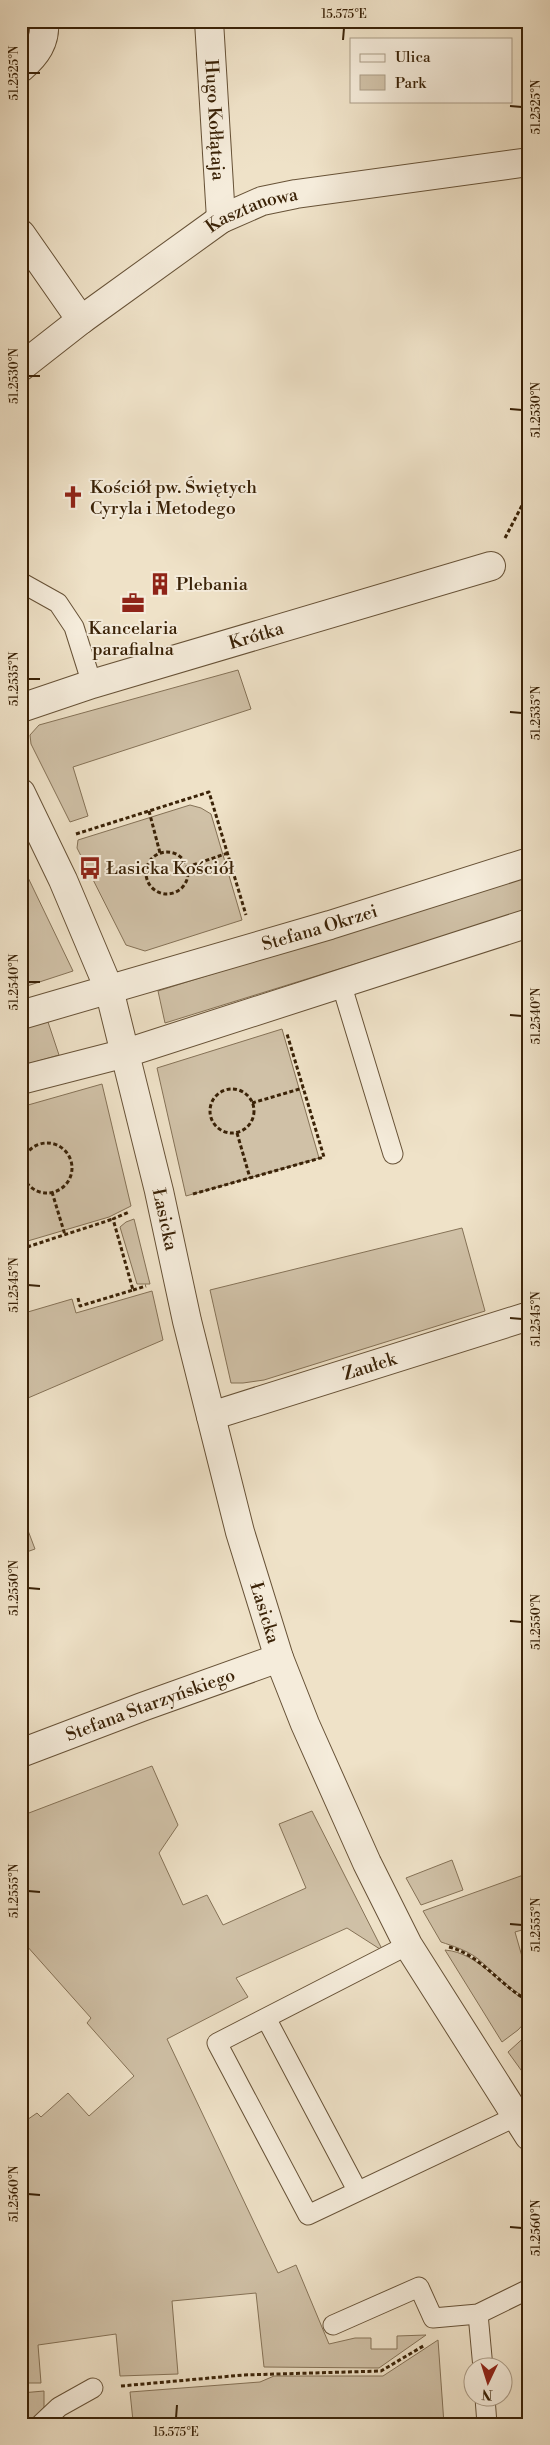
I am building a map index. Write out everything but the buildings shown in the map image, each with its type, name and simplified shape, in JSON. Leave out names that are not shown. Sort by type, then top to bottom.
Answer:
[{"type":"street","points":[[21,68],[36,56],[46,34],[44,21]]},
{"type":"street","name":"Hugo Kołłątaja","points":[[209,21],[221,219]]},
{"type":"street","name":"Kasztanowa","points":[[21,367],[81,320],[221,219],[262,201],[296,194],[529,162]]},
{"type":"street","points":[[21,234],[81,320]]},
{"type":"street","name":"Krótka","points":[[21,708],[92,684],[492,566]]},
{"type":"street","name":"Łasicka","points":[[21,793],[63,880],[109,989],[126,1053],[240,1532],[279,1658],[305,1724],[367,1863],[408,1945],[522,2127]]},
{"type":"street","name":"Stefana Okrzei","points":[[21,1015],[330,925],[529,862]]},
{"type":"street","points":[[21,1080],[126,1053],[529,923]]},
{"type":"street","name":"Zaułek","points":[[211,1416],[529,1316]]},
{"type":"street","name":"Stefana Starzyńskiego","points":[[21,1753],[142,1706],[279,1658]]},
{"type":"lane","points":[[24,584],[58,603],[74,627],[92,684]]},
{"type":"lane","points":[[340,984],[392,1154]]},
{"type":"lane","points":[[408,1945],[267,2020],[217,2043],[308,2215],[357,2190],[522,2127]]},
{"type":"lane","points":[[267,2020],[357,2190]]},
{"type":"lane","points":[[333,2325],[419,2287],[433,2318],[478,2314],[529,2289]]},
{"type":"lane","points":[[478,2314],[482,2358]]},
{"type":"lane","points":[[41,2424],[59,2407],[93,2388]]},
{"type":"lane","points":[[486,2408],[487,2424]]},
{"type":"path","points":[[492,566],[529,492]]},
{"type":"path","points":[[67,837],[209,792],[246,916]]},
{"type":"path","points":[[149,811],[160,853]]},
{"type":"path","points":[[167,852],[179,856],[187,867],[186,881],[177,892],[171,894],[157,892],[148,882],[146,868],[154,856],[160,853],[167,852]]},
{"type":"path","points":[[187,867],[228,853]]},
{"type":"path","points":[[186,1196],[324,1157],[286,1031]]},
{"type":"path","points":[[252,1103],[303,1088]]},
{"type":"path","points":[[237,1090],[244,1092],[252,1103],[253,1118],[244,1130],[237,1133],[223,1131],[216,1127],[210,1114],[213,1101],[224,1091],[237,1090]]},
{"type":"path","points":[[237,1133],[250,1178]]},
{"type":"path","points":[[51,1143],[59,1146],[70,1159],[72,1167],[67,1184],[52,1192],[38,1191],[22,1178],[22,1168],[28,1152],[42,1144],[51,1143]]},
{"type":"path","points":[[52,1192],[65,1234]]},
{"type":"path","points":[[21,1248],[113,1219],[137,1209]]},
{"type":"path","points":[[78,1298],[80,1306],[133,1290],[113,1219]]},
{"type":"path","points":[[447,1947],[458,1949],[475,1958],[509,1988],[529,2001]]},
{"type":"path","points":[[21,2102],[27,2109],[21,2113]]},
{"type":"path","points":[[93,2388],[242,2375],[381,2371],[430,2343]]},
{"type":"green space","points":[[238,670],[251,709],[73,767],[88,816],[70,822],[31,744],[30,735],[39,725]]},
{"type":"green space","points":[[190,805],[201,808],[211,814],[242,920],[145,951],[126,945],[77,848],[78,840]]},
{"type":"green space","points":[[21,863],[73,971],[21,988]]},
{"type":"green space","points":[[529,875],[529,910],[165,1023],[158,991]]},
{"type":"green space","points":[[46,1016],[59,1055],[21,1066],[21,1023]]},
{"type":"green space","points":[[282,1029],[319,1158],[186,1196],[157,1068]]},
{"type":"green space","points":[[102,1084],[131,1206],[109,1217],[21,1243],[21,1107]]},
{"type":"green space","points":[[134,1219],[150,1284],[137,1284],[120,1227]]},
{"type":"green space","points":[[462,1228],[485,1311],[264,1380],[231,1383],[210,1290]]},
{"type":"green space","points":[[152,1291],[163,1340],[21,1401],[21,1314],[72,1299],[76,1313]]},
{"type":"green space","points":[[21,1512],[35,1549],[21,1554]]},
{"type":"green space","points":[[152,1766],[178,1825],[159,1853],[183,1905],[207,1895],[223,1925],[306,1888],[279,1824],[312,1811],[383,1951],[347,1928],[236,1978],[248,1997],[167,2039],[278,2273],[296,2265],[329,2344],[355,2338],[371,2338],[371,2349],[397,2349],[397,2336],[426,2335],[379,2368],[264,2367],[256,2293],[172,2301],[178,2374],[120,2376],[116,2334],[38,2345],[41,2383],[21,2383],[21,2124],[37,2113],[41,2117],[68,2093],[89,2116],[134,2076],[87,2023],[91,2018],[26,1945],[21,1948],[21,1816]]},
{"type":"green space","points":[[452,1860],[463,1890],[421,1905],[406,1878]]},
{"type":"green space","points":[[529,1873],[529,1928],[515,1932],[529,1981],[529,2000],[508,1986],[473,1955],[441,1942],[423,1911]]},
{"type":"green space","points":[[445,1950],[469,1957],[518,1996],[529,2002],[529,2018],[518,2030],[502,2042]]},
{"type":"green space","points":[[529,2033],[529,2081],[508,2052]]},
{"type":"green space","points":[[438,2340],[444,2424],[115,2424],[133,2421],[130,2392],[260,2382],[274,2376],[383,2376]]},
{"type":"green space","points":[[44,2391],[44,2412],[30,2424],[21,2424],[21,2393]]},
{"type":"place","name":"Kościół pw. Świętych Cyryla i Metodego","points":[[73,497]]},
{"type":"place","name":"Plebania","points":[[160,584]]},
{"type":"place","name":"Kancelaria parafialna","points":[[133,603]]},
{"type":"place","name":"Łasicka Kościół","points":[[90,868]]}]
